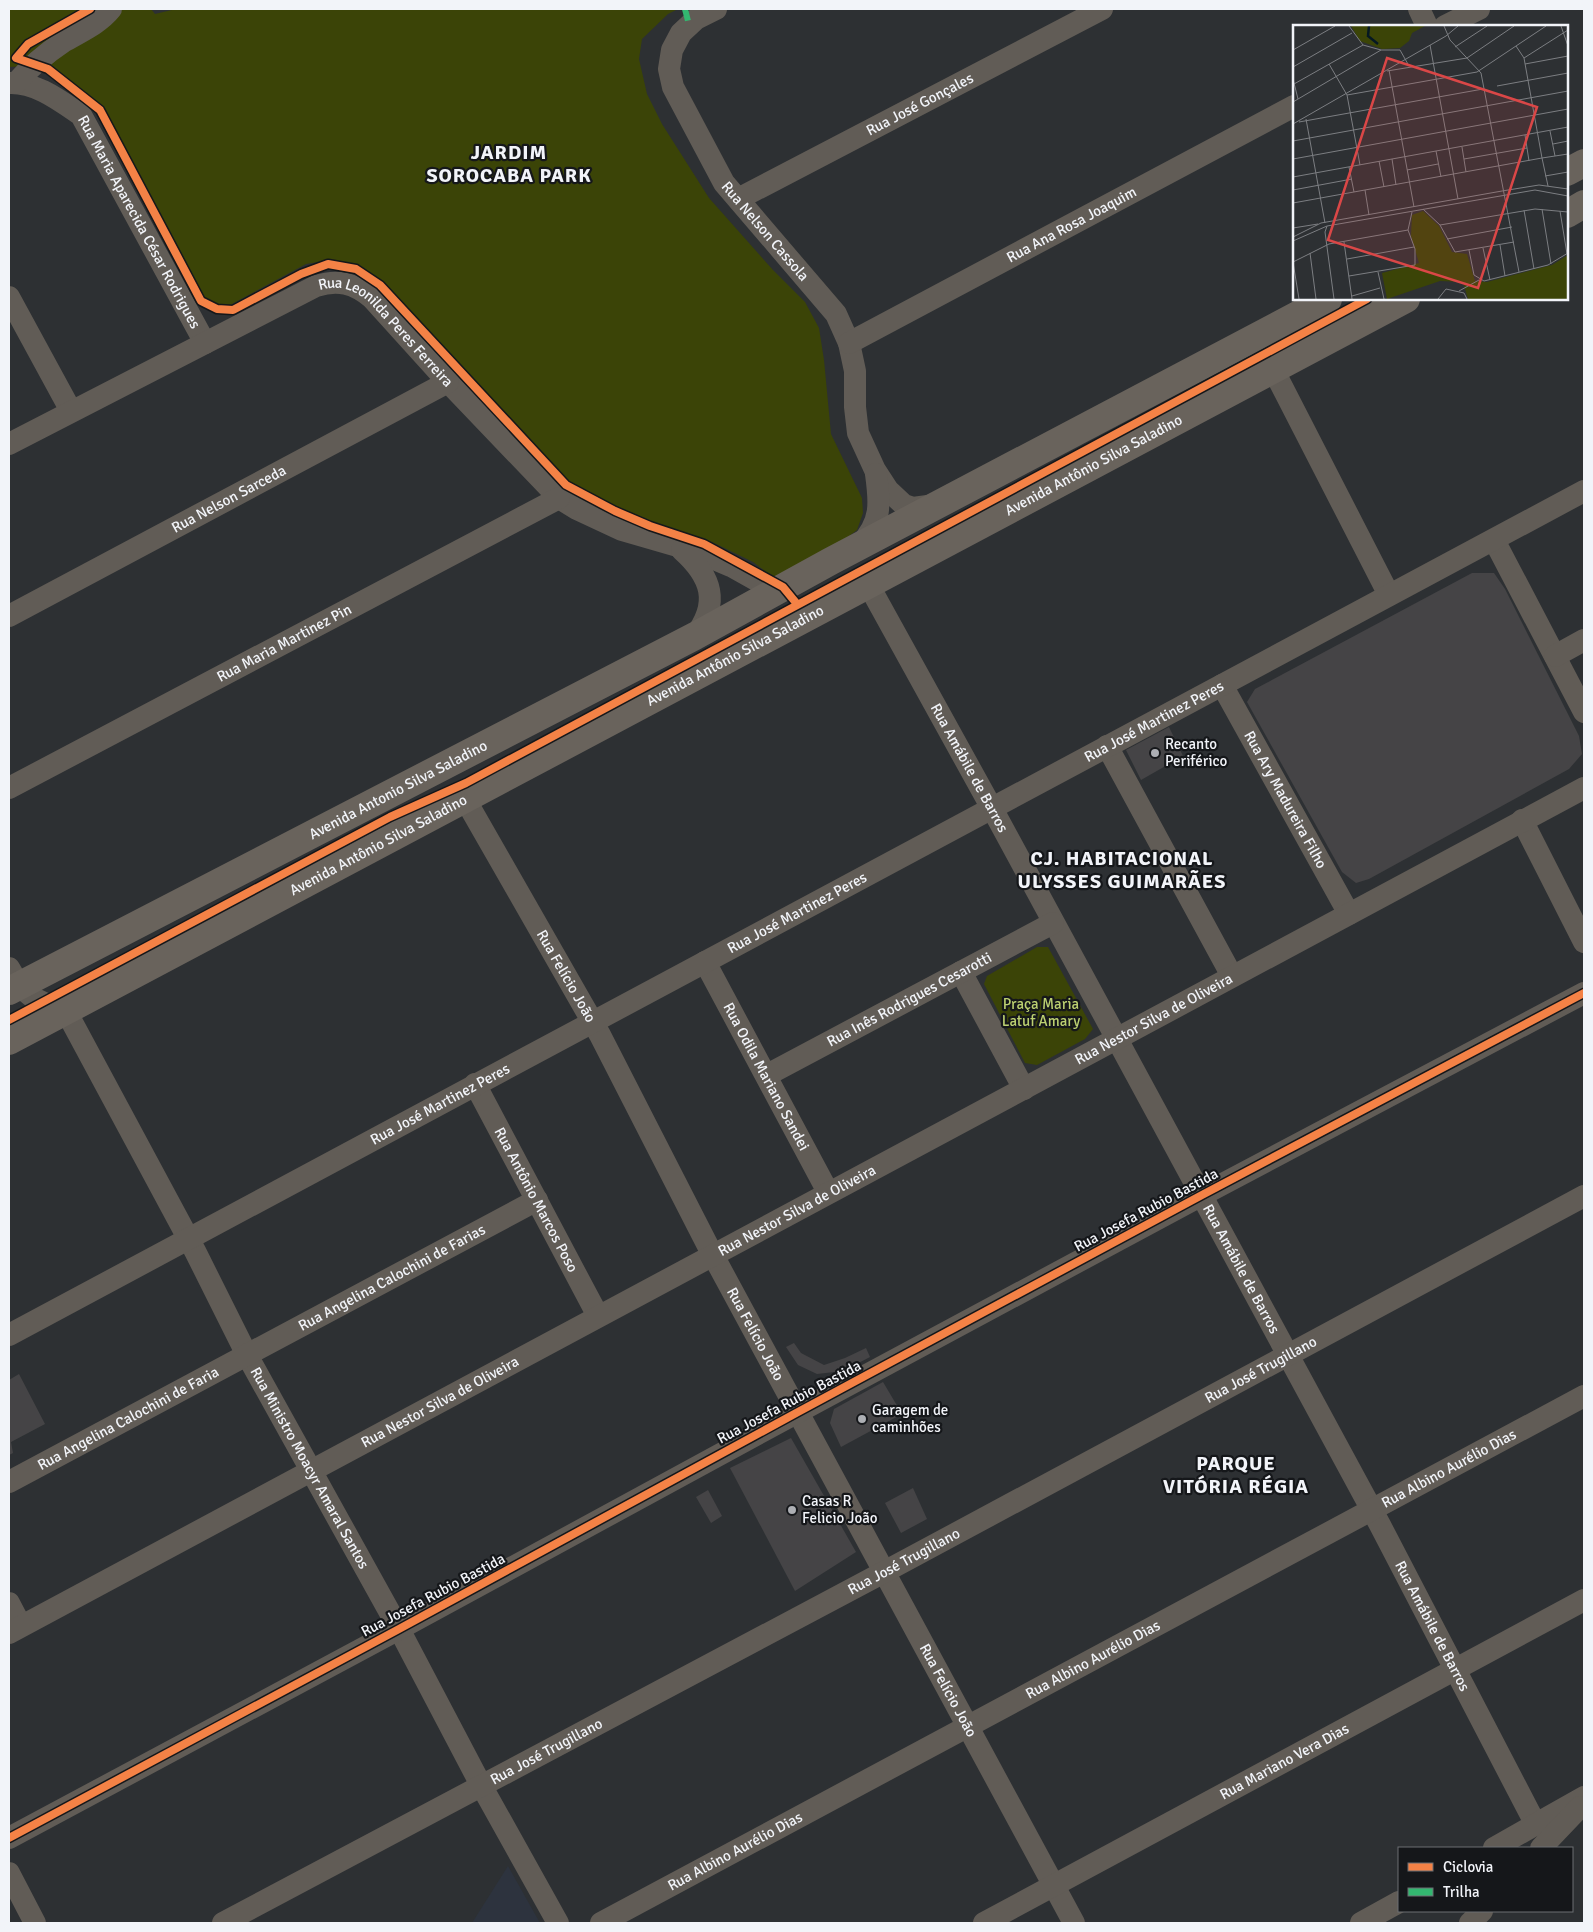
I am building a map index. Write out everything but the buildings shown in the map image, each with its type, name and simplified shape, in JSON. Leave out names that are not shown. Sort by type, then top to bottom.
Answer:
[{"type":"main road","points":[[1568,171],[1584,163]]},
{"type":"main road","points":[[1568,213],[1584,204]]},
{"type":"main road","points":[[776,591],[1326,300]]},
{"type":"main road","name":"Avenida Antônio Silva Saladino","points":[[66,1011],[1404,300]]},
{"type":"main road","name":"Avenida Antonio Silva Saladino","points":[[12,981],[617,677],[776,591]]},
{"type":"main road","points":[[465,799],[464,789],[466,783],[481,764],[617,677]]},
{"type":"main road","points":[[9,1041],[66,1011]]},
{"type":"street","name":"Rua Maria Aparecida César Rodrigues","points":[[12,83],[33,64],[64,42],[84,31],[111,9]]},
{"type":"street","name":"Rua Nelson Cassola","points":[[716,9],[696,19],[680,32],[672,50],[669,69],[673,88],[724,183],[836,314],[850,343],[855,371],[855,407],[858,433],[888,490],[904,505],[913,508],[936,505]]},
{"type":"street","name":"Rua José Gonçales","points":[[738,199],[1102,9]]},
{"type":"street","points":[[1419,9],[1427,25]]},
{"type":"street","points":[[1447,25],[1479,9]]},
{"type":"street","name":"Rua Maria Aparecida César Rodrigues","points":[[12,83],[48,92],[81,115],[205,343]]},
{"type":"street","name":"Rua Ana Rosa Joaquim","points":[[850,343],[1293,107]]},
{"type":"street","name":"Rua Leonilda Peres Ferreira","points":[[9,444],[316,286],[337,282],[348,283],[372,298],[448,382],[559,498],[577,509],[622,530],[698,552],[731,566],[776,591]]},
{"type":"street","points":[[9,298],[71,411]]},
{"type":"street","points":[[1273,369],[1389,595]]},
{"type":"street","name":"Rua Nelson Sarceda","points":[[9,616],[448,382]]},
{"type":"street","name":"Rua Nelson Cassola","points":[[860,545],[870,534],[879,508],[876,470]]},
{"type":"street","name":"Rua José Martinez Peres","points":[[9,1335],[1584,491]]},
{"type":"street","name":"Rua Maria Martinez Pin","points":[[9,788],[559,498]]},
{"type":"street","points":[[1494,540],[1584,712]]},
{"type":"street","name":"Rua Leonilda Peres Ferreira","points":[[679,547],[694,560],[704,573],[708,589],[710,604],[708,614],[705,623],[695,636]]},
{"type":"street","name":"Rua Amábile de Barros","points":[[868,584],[992,808],[1202,1196],[1456,1668],[1536,1825]]},
{"type":"street","points":[[1555,656],[1584,640]]},
{"type":"street","name":"Rua Ary Madureira Filho","points":[[1222,685],[1349,914]]},
{"type":"street","points":[[1107,746],[1232,976]]},
{"type":"street","name":"Rua Nestor Silva de Oliveira","points":[[15,1629],[1584,788]]},
{"type":"street","name":"Rua Felício João","points":[[465,799],[600,1035],[714,1255],[1074,1923]]},
{"type":"street","points":[[1522,820],[1584,942]]},
{"type":"street","name":"Rua Inês Rodrigues Cesarotti","points":[[767,1075],[1053,923]]},
{"type":"street","name":"Rua Odila Mariano Sandei","points":[[705,962],[828,1192]]},
{"type":"street","points":[[961,972],[1024,1089]]},
{"type":"street","name":"Avenida Antonio Silva Saladino","points":[[12,981],[41,1003],[66,1011]]},
{"type":"street","name":"Rua Josefa Rubio Bastida","points":[[9,1838],[798,1412],[1584,993]]},
{"type":"street","name":"Rua Ministro Moacyr Amaral Santos","points":[[66,1011],[188,1239],[247,1355],[399,1629],[482,1786],[558,1923]]},
{"type":"street","name":"Rua Antônio Marcos Poso","points":[[475,1084],[598,1316]]},
{"type":"street","name":"Rua José Trugillano","points":[[223,1923],[886,1572],[1584,1196]]},
{"type":"street","name":"Rua Angelina Calochini de Farias","points":[[247,1355],[537,1200]]},
{"type":"street","name":"Rua Angelina Calochini de Faria","points":[[9,1482],[247,1355]]},
{"type":"street","name":"Rua Albino Aurélio Dias","points":[[601,1923],[969,1728],[1584,1396]]},
{"type":"street","name":"Rua Mariano Vera Dias","points":[[984,1923],[1584,1600]]},
{"type":"street","points":[[9,1603],[15,1629]]},
{"type":"street","points":[[1497,1847],[1584,1797]]},
{"type":"street","points":[[1542,1847],[1584,1803]]},
{"type":"street","points":[[9,1873],[35,1923]]},
{"type":"street","points":[[1361,1923],[1398,1903]]},
{"type":"street","points":[[1470,1923],[1481,1912]]},
{"type":"shaded area","points":[[508,1866],[540,1923],[472,1923]]},
{"type":"green space","points":[[9,9],[151,9],[155,14],[176,9],[678,9],[668,14],[642,39],[639,59],[647,94],[662,124],[709,198],[773,270],[805,302],[819,328],[831,434],[862,498],[863,513],[857,530],[777,579],[770,578],[765,571],[753,562],[712,542],[658,524],[613,506],[570,483],[381,282],[360,267],[330,260],[306,264],[230,305],[217,307],[205,300],[99,103],[50,65],[9,67]]},
{"type":"green space","name":"Praça Maria Latuf Amary","points":[[1037,947],[1048,947],[1093,1029],[1085,1039],[1037,1065],[1025,1063],[984,984],[987,976]]},
{"type":"marked path","points":[[685,9],[689,25]]},
{"type":"cycle path","points":[[90,9],[28,44],[16,58],[48,69],[100,110],[201,301],[217,309],[233,310],[301,274],[328,264],[356,269],[380,285],[566,485],[615,511],[650,526],[704,544],[783,587],[797,604]]},
{"type":"cycle path","points":[[9,1020],[390,817],[466,783],[1365,300]]},
{"type":"cycle path","points":[[9,1838],[1202,1195],[1584,993]]},
{"type":"place","name":"Recanto Periférico","points":[[1155,753]]},
{"type":"place","name":"Garagem de caminhões","points":[[862,1419]]},
{"type":"place","name":"Casas R Felicio João","points":[[792,1510]]},
{"type":"district","name":"JARDIM SOROCABA PARK","points":[[509,164]]},
{"type":"district","name":"CJ. HABITACIONAL ULYSSES GUIMARÃES","points":[[1122,870]]},
{"type":"district","name":"PARQUE VITÓRIA RÉGIA","points":[[1236,1474]]}]
